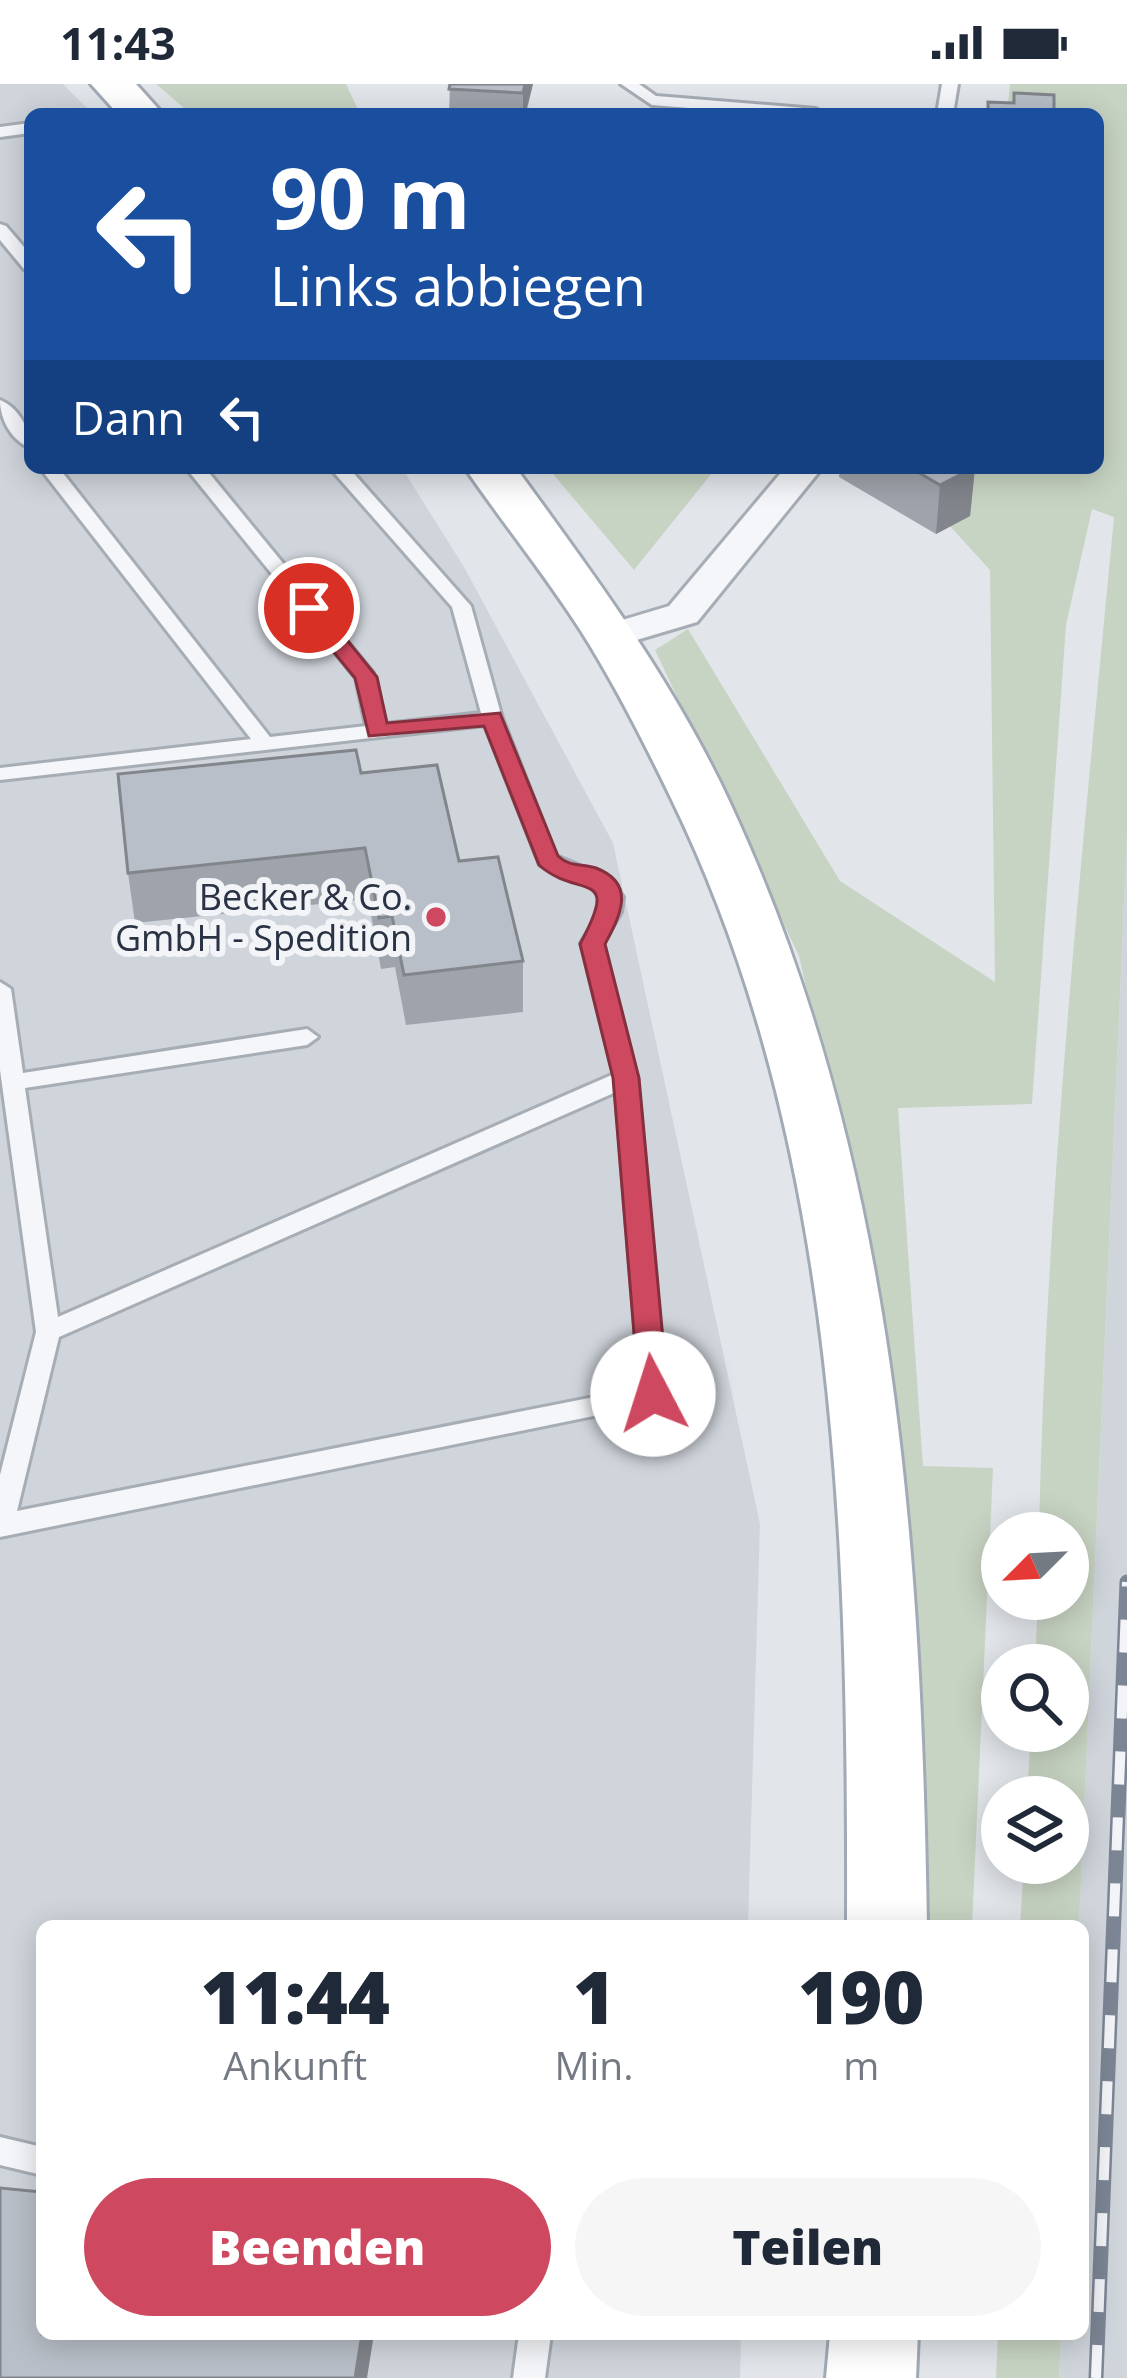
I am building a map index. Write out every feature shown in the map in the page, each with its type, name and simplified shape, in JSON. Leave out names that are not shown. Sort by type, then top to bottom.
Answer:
[{"type":"main road","points":[[112,84],[136,108]]},
{"type":"main road","points":[[494,474],[613,635],[689,772],[760,937],[818,1133],[842,1240],[873,1457],[882,1567],[886,1920]]},
{"type":"main road","points":[[871,2378],[874,2340]]},
{"type":"street","points":[[613,635],[682,614],[799,474]]},
{"type":"lane","points":[[628,84],[652,100],[746,108]]},
{"type":"lane","points":[[0,229],[24,259]]},
{"type":"lane","points":[[0,405],[24,435]]},
{"type":"lane","points":[[54,474],[265,744]]},
{"type":"lane","points":[[200,474],[366,677],[377,731]]},
{"type":"lane","points":[[0,988],[48,1332],[0,1526],[653,1394],[626,1078],[592,944],[613,907],[610,892],[592,875],[561,872],[548,860],[492,718],[461,606],[344,474]]},
{"type":"lane","points":[[0,774],[492,718]]},
{"type":"lane","points":[[13,1082],[307,1036]]},
{"type":"lane","points":[[48,1332],[626,1078]]},
{"type":"lane","points":[[0,2151],[36,2160]]},
{"type":"lane","points":[[530,2378],[534,2340]]},
{"type":"shaded area","points":[[0,84],[63,84],[87,108],[24,108],[24,474],[406,474],[464,567],[613,843],[760,1524],[748,1920],[36,1920],[36,2340],[741,2340],[740,2378],[0,2378]]},
{"type":"shaded area","points":[[1127,835],[1127,2378],[1059,2378],[1061,2340],[1089,2340],[1089,1920],[1079,1920],[1081,1884],[1089,1884],[1086,1776]]},
{"type":"green space","points":[[156,84],[346,84],[357,108],[184,108]]},
{"type":"green space","points":[[1010,84],[1127,84],[1127,835],[1089,1699],[1089,1644],[1036,1644],[1037,1620],[1089,1620],[1089,1512],[1040,1512],[1057,1152],[1114,517],[1092,509],[1066,625],[1032,1104],[898,1108],[923,1466],[993,1468],[991,1512],[981,1512],[981,1620],[986,1620],[985,1644],[981,1644],[972,1920],[927,1920],[905,1468],[883,1330],[799,956],[655,650],[688,629],[840,881],[995,982],[990,570],[902,474],[1104,474],[1104,108],[1008,108]]},
{"type":"green space","points":[[553,474],[711,474],[634,570]]},
{"type":"green space","points":[[1030,1752],[1087,1752],[1086,1776],[1028,1776]]},
{"type":"green space","points":[[1023,1884],[1081,1884],[1079,1920],[1020,1920]]},
{"type":"green space","points":[[998,2340],[1061,2340],[1059,2378],[996,2378]]},
{"type":"building","points":[[450,84],[525,84],[523,93],[449,89]]},
{"type":"building","points":[[1014,93],[1054,95],[1054,108],[988,108],[988,102],[1014,103]]},
{"type":"building","points":[[921,474],[961,474],[940,485]]},
{"type":"building","points":[[356,750],[361,773],[437,765],[459,861],[498,857],[523,961],[404,975],[392,916],[379,918],[365,848],[128,873],[118,774]]},
{"type":"building","points":[[0,2188],[36,2191],[36,2340],[361,2340],[355,2378],[0,2378]]},
{"type":"railway","points":[[1096,2378],[1127,1582]]},
{"type":"place","name":"Becker & Co. GmbH - Spedition","points":[[436,917]]},
{"type":"route","points":[[309,608],[366,677],[377,731],[492,718],[548,860],[561,872],[592,875],[610,892],[613,907],[592,944],[626,1078],[653,1394]]}]
